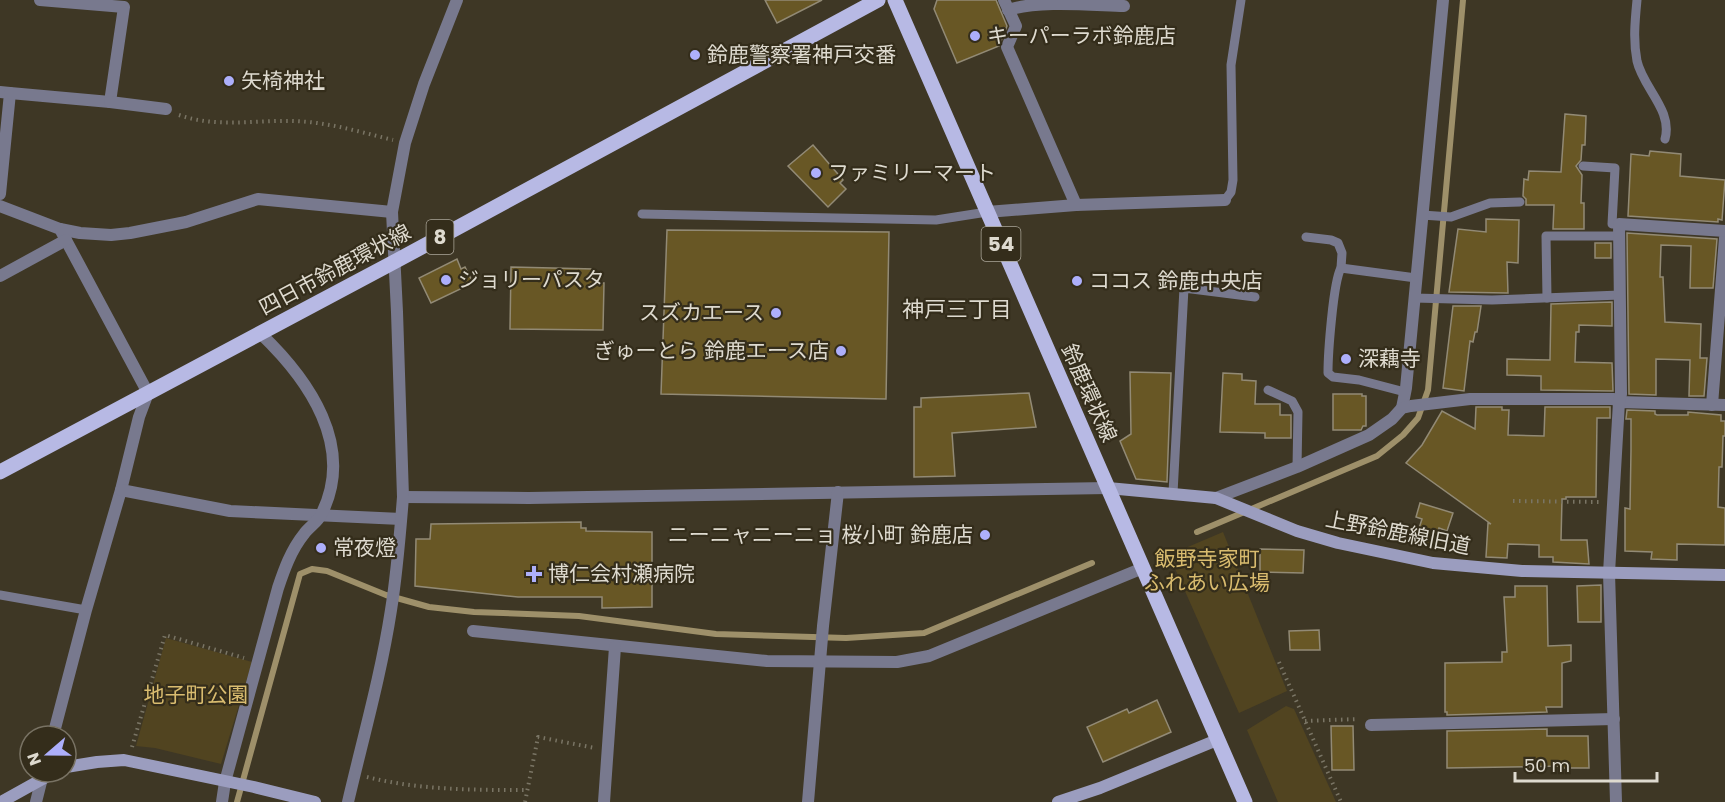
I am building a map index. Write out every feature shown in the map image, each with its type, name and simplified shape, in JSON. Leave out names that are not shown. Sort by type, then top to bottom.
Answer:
[{"type":"main road","name":"四日市鈴鹿環状線","points":[[0,472],[261,334],[878,0]]},
{"type":"main road","name":"鈴鹿環状線","points":[[895,0],[1245,802]]},
{"type":"street","points":[[40,0],[126,3],[110,102]]},
{"type":"street","points":[[348,802],[392,609],[403,497],[392,212],[405,143],[424,84],[457,0]]},
{"type":"street","points":[[1406,407],[1419,298],[1416,278],[1425,215],[1443,0]]},
{"type":"street","points":[[1076,205],[1007,47],[1016,26],[1006,5],[1044,3],[1124,6]]},
{"type":"street","points":[[0,194],[5,93],[166,109]]},
{"type":"street","points":[[0,276],[63,235],[130,233],[186,222],[258,199],[392,212]]},
{"type":"street","points":[[987,212],[1076,205],[1225,200]]},
{"type":"street","points":[[0,206],[63,235],[148,393],[139,417],[56,724]]},
{"type":"street","points":[[1616,802],[1609,573],[1621,394],[1619,230],[1725,231]]},
{"type":"street","points":[[1712,405],[1725,238]]},
{"type":"street","points":[[222,802],[278,588],[287,562],[303,535],[321,516],[330,494],[333,455],[331,436],[323,416],[308,389],[288,362],[261,334]]},
{"type":"street","points":[[1216,498],[1369,435],[1406,407],[1436,402],[1487,399],[1614,399],[1619,402],[1725,405]]},
{"type":"street","points":[[403,497],[529,498],[1108,488]]},
{"type":"street","name":"上野鈴鹿線旧道","points":[[1108,488],[1216,498],[1297,531],[1338,543],[1433,563],[1522,571],[1725,575]]},
{"type":"street","points":[[121,490],[230,511],[401,519]]},
{"type":"street","points":[[808,802],[820,656],[838,492]]},
{"type":"street","points":[[472,631],[766,661],[820,656],[897,662],[921,658],[1143,568]]},
{"type":"street","points":[[604,802],[615,647]]},
{"type":"street","points":[[1371,725],[1614,719]]},
{"type":"street","points":[[1058,802],[1100,788],[1217,740]]},
{"type":"street","points":[[78,765],[124,760],[315,802]]},
{"type":"street","points":[[2,802],[29,784]]},
{"type":"street","points":[[36,802],[41,784]]},
{"type":"lane","points":[[1225,200],[1233,180],[1231,65],[1241,0]]},
{"type":"lane","points":[[1637,0],[1634,38],[1637,62],[1642,77],[1665,115],[1668,131],[1665,139]]},
{"type":"lane","points":[[1582,166],[1615,168],[1612,224],[1619,230]]},
{"type":"lane","points":[[1425,215],[1451,217],[1490,203],[1521,202]]},
{"type":"lane","points":[[642,214],[936,220],[987,212]]},
{"type":"lane","points":[[1547,298],[1546,236],[1619,230]]},
{"type":"lane","points":[[1306,237],[1338,243],[1342,254],[1335,293],[1328,374],[1406,392]]},
{"type":"lane","points":[[1341,268],[1416,278]]},
{"type":"lane","points":[[1173,493],[1184,288],[1255,297]]},
{"type":"lane","points":[[1419,298],[1447,300],[1620,295]]},
{"type":"lane","points":[[1268,390],[1292,401],[1298,412],[1297,466]]},
{"type":"lane","points":[[0,595],[86,610]]},
{"type":"path","points":[[166,109],[181,116],[227,123],[292,121],[327,124],[405,143]]},
{"type":"path","points":[[1513,501],[1613,502]]},
{"type":"path","points":[[132,750],[165,634],[259,662]]},
{"type":"path","points":[[1279,662],[1341,802]]},
{"type":"path","points":[[1305,721],[1367,719],[1371,725]]},
{"type":"path","points":[[525,802],[538,737],[608,750]]},
{"type":"path","points":[[354,773],[420,787],[455,790],[526,790]]},
{"type":"green space","name":"飯野寺家町 ふれあい広場","points":[[1223,532],[1287,691],[1239,713],[1169,555]]},
{"type":"green space","name":"地子町公園","points":[[166,638],[252,662],[221,764],[155,748],[136,746]]},
{"type":"green space","points":[[1286,706],[1294,709],[1336,802],[1278,802],[1247,730]]},
{"type":"building","points":[[765,0],[822,0],[777,23]]},
{"type":"building","name":"キーパーラボ鈴鹿店","points":[[937,0],[996,0],[1007,26],[999,46],[957,63],[934,9]]},
{"type":"building","points":[[1565,114],[1586,116],[1585,145],[1582,145],[1581,160],[1576,166],[1582,175],[1581,203],[1584,203],[1584,229],[1553,229],[1554,205],[1526,205],[1526,199],[1523,196],[1524,179],[1528,180],[1529,171],[1561,172]]},
{"type":"building","name":"ファミリーマート","points":[[813,145],[843,180],[840,183],[846,189],[828,207],[788,166]]},
{"type":"building","points":[[1650,151],[1681,154],[1680,176],[1725,180],[1722,220],[1718,219],[1718,222],[1628,216],[1631,154],[1649,156]]},
{"type":"building","points":[[1486,219],[1519,220],[1518,263],[1507,262],[1508,293],[1449,292],[1458,229],[1486,232]]},
{"type":"building","name":"スズカエース","points":[[667,230],[889,232],[886,399],[661,394]]},
{"type":"building","points":[[1627,233],[1717,239],[1713,288],[1690,288],[1691,246],[1661,245],[1660,277],[1663,277],[1665,322],[1701,324],[1700,358],[1707,358],[1704,396],[1689,396],[1690,360],[1656,359],[1656,395],[1629,394]]},
{"type":"building","points":[[1595,243],[1611,243],[1611,258],[1595,258]]},
{"type":"building","name":"ジョリーパスタ","points":[[457,259],[461,269],[465,267],[473,283],[431,303],[419,278]]},
{"type":"building","points":[[511,267],[594,269],[594,283],[604,283],[603,330],[510,329]]},
{"type":"building","points":[[1612,302],[1612,326],[1579,325],[1579,332],[1576,332],[1575,362],[1612,363],[1613,391],[1541,390],[1541,376],[1507,375],[1507,359],[1550,360],[1551,304]]},
{"type":"building","points":[[1453,306],[1481,306],[1477,332],[1475,332],[1473,342],[1470,341],[1464,391],[1443,388]]},
{"type":"building","points":[[1130,372],[1171,373],[1167,482],[1136,479],[1120,441],[1131,434]]},
{"type":"building","points":[[1223,373],[1242,374],[1242,380],[1256,381],[1255,404],[1280,404],[1280,415],[1291,415],[1291,438],[1265,438],[1265,433],[1220,432]]},
{"type":"building","points":[[1029,393],[1036,427],[952,433],[955,476],[914,477],[914,407],[921,407],[921,398]]},
{"type":"building","points":[[1333,394],[1366,396],[1366,426],[1363,426],[1361,430],[1333,430]]},
{"type":"building","points":[[1476,407],[1502,407],[1502,410],[1509,410],[1508,435],[1544,436],[1545,407],[1610,407],[1610,418],[1597,418],[1596,497],[1562,499],[1561,540],[1587,540],[1589,564],[1553,562],[1553,557],[1539,557],[1539,545],[1508,544],[1507,558],[1486,557],[1488,523],[1491,524],[1406,463],[1422,445],[1442,411],[1475,429]]},
{"type":"building","points":[[1627,410],[1655,411],[1657,415],[1688,415],[1688,412],[1721,415],[1721,421],[1725,421],[1725,436],[1723,436],[1722,467],[1719,467],[1718,507],[1725,508],[1725,545],[1677,544],[1677,560],[1651,559],[1652,552],[1625,551],[1625,508],[1630,509],[1631,450],[1631,419],[1626,419]]},
{"type":"building","points":[[1420,503],[1453,513],[1447,531],[1439,528],[1434,546],[1415,541],[1422,519],[1416,517]]},
{"type":"building","name":"博仁会村瀬病院","points":[[581,522],[581,528],[586,528],[586,531],[652,532],[652,607],[602,608],[602,597],[518,597],[415,586],[416,539],[430,539],[431,524]]},
{"type":"building","points":[[1260,549],[1304,550],[1303,573],[1260,572]]},
{"type":"building","points":[[1601,585],[1601,622],[1578,622],[1577,586]]},
{"type":"building","points":[[1515,586],[1547,586],[1548,646],[1571,645],[1571,661],[1562,663],[1562,707],[1546,707],[1547,712],[1447,715],[1445,712],[1445,663],[1502,662],[1502,652],[1507,652],[1504,597],[1515,597]]},
{"type":"building","points":[[1319,630],[1320,650],[1290,650],[1289,631]]},
{"type":"building","points":[[1157,700],[1171,732],[1103,762],[1087,727],[1127,709],[1129,713]]},
{"type":"building","points":[[1331,726],[1353,726],[1354,770],[1332,770]]},
{"type":"building","points":[[1547,729],[1547,736],[1588,736],[1589,768],[1563,768],[1563,766],[1447,768],[1447,731]]},
{"type":"waterway","points":[[1197,532],[1377,456],[1403,435],[1418,418],[1428,390],[1463,0]]},
{"type":"waterway","points":[[237,802],[300,574],[312,569],[327,571],[386,595],[429,607],[474,612],[579,616],[716,634],[846,638],[924,633],[1092,563]]},
{"type":"place","name":"キーパーラボ鈴鹿店","points":[[975,36]]},
{"type":"place","name":"鈴鹿警察署神戸交番","points":[[695,55]]},
{"type":"place","name":"矢椅神社","points":[[229,81]]},
{"type":"place","name":"ファミリーマート","points":[[816,173]]},
{"type":"place","name":"ジョリーパスタ","points":[[446,280]]},
{"type":"place","name":"ココス 鈴鹿中央店","points":[[1077,281]]},
{"type":"place","name":"スズカエース","points":[[776,313]]},
{"type":"place","name":"ぎゅーとら 鈴鹿エース店","points":[[841,351]]},
{"type":"place","name":"深藕寺","points":[[1346,359]]},
{"type":"place","name":"ニーニャニーニョ 桜小町 鈴鹿店","points":[[985,535]]},
{"type":"place","name":"常夜燈","points":[[321,548]]},
{"type":"place","name":"博仁会村瀬病院","points":[[534,574]]},
{"type":"district","name":"神戸三丁目","points":[[957,309]]}]
